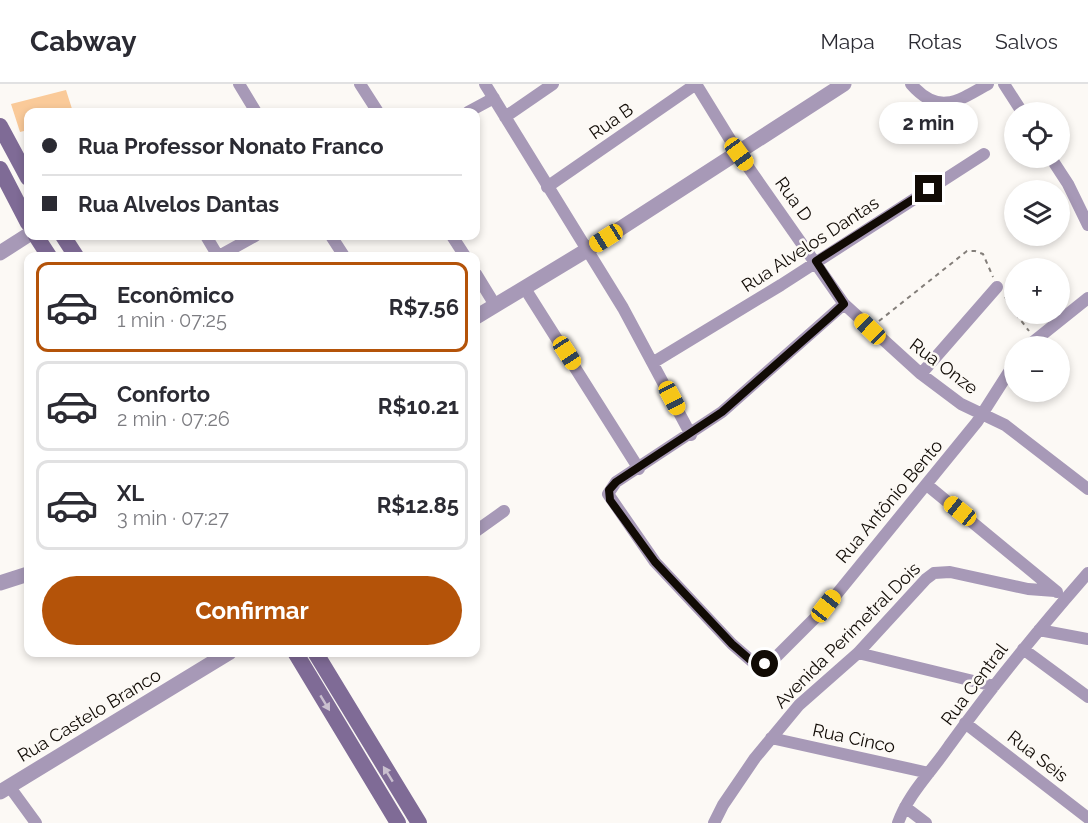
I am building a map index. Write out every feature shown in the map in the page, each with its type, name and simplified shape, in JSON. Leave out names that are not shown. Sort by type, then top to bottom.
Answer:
[{"type":"main road","points":[[0,126],[24,171]]},
{"type":"main road","points":[[0,169],[24,215]]},
{"type":"main road","points":[[298,657],[398,823]]},
{"type":"main road","points":[[318,657],[420,823]]},
{"type":"street","points":[[238,84],[253,108]]},
{"type":"street","points":[[360,84],[375,108]]},
{"type":"street","points":[[485,84],[654,362],[691,435]]},
{"type":"street","points":[[506,117],[553,84]]},
{"type":"street","name":"Rua D","points":[[696,84],[739,154],[844,304],[870,329]]},
{"type":"street","name":"Rua B","points":[[547,187],[696,84]]},
{"type":"street","points":[[480,314],[739,154],[844,84]]},
{"type":"street","points":[[911,84],[929,101],[941,103],[965,97],[988,84]]},
{"type":"street","points":[[1004,84],[1016,102]]},
{"type":"street","points":[[475,108],[494,98]]},
{"type":"street","name":"Rua Alvelos Dantas","points":[[654,362],[984,154]]},
{"type":"street","points":[[1058,168],[1088,225]]},
{"type":"street","points":[[0,253],[24,238]]},
{"type":"street","points":[[226,252],[248,240]]},
{"type":"street","points":[[480,281],[495,305]]},
{"type":"street","points":[[524,286],[639,469],[691,435],[762,379],[844,304]]},
{"type":"street","points":[[921,374],[997,287]]},
{"type":"street","points":[[1041,336],[1088,298]]},
{"type":"street","name":"Rua Onze","points":[[870,329],[921,374],[961,404],[1005,425],[1088,489]]},
{"type":"street","name":"Rua Antônio Bento","points":[[639,469],[611,486],[608,494],[610,500],[655,562],[732,644],[755,664],[771,662],[792,644],[826,606],[927,485],[982,414],[1004,380]]},
{"type":"street","points":[[927,485],[1060,595]]},
{"type":"street","points":[[480,528],[504,511]]},
{"type":"street","name":"Avenida Perimetral Dois","points":[[714,823],[723,805],[771,738],[799,705],[858,653],[916,588],[934,573],[950,572],[1060,595]]},
{"type":"street","name":"Rua Central","points":[[898,823],[905,807],[929,772],[1038,630],[1060,595],[1088,573]]},
{"type":"street","points":[[0,583],[24,575]]},
{"type":"street","points":[[1038,630],[1088,639]]},
{"type":"street","points":[[1023,649],[1088,696]]},
{"type":"street","points":[[858,653],[994,686]]},
{"type":"street","name":"Rua Castelo Branco","points":[[5,789],[222,657]]},
{"type":"street","name":"Rua Seis","points":[[965,723],[1088,818]]},
{"type":"street","name":"Rua Cinco","points":[[771,738],[929,772]]},
{"type":"street","points":[[5,789],[36,823]]},
{"type":"street","points":[[905,807],[926,823]]},
{"type":"path","points":[[870,329],[967,251],[983,254]]},
{"type":"shaded area","points":[[66,90],[72,108],[24,108],[24,131],[20,132],[11,104]]},
{"type":"route","points":[[765,664],[755,664],[732,644],[655,562],[610,500],[609,490],[616,482],[691,435],[722,412],[762,379],[844,304],[816,261],[929,189]]}]
